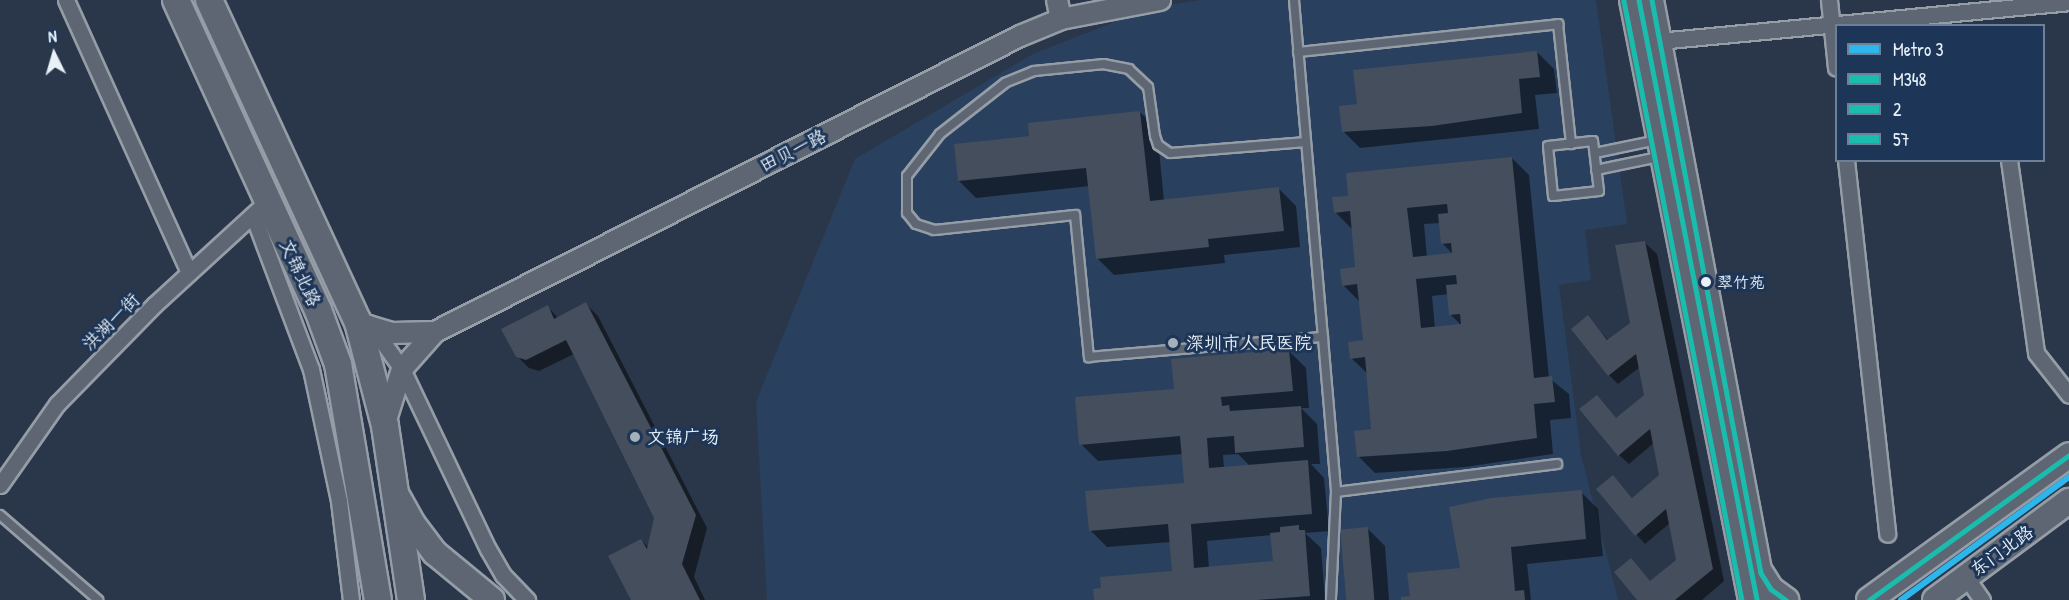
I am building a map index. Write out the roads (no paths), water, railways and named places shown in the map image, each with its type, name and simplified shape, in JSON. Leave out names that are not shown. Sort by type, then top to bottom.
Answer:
[{"type":"highway","name":"文锦北路","points":[[176,0],[260,208],[318,310],[338,364],[378,600]]},
{"type":"highway","name":"文锦北路","points":[[209,0],[348,294],[367,350],[385,426],[411,600]]},
{"type":"main road","points":[[1631,0],[1750,600]]},
{"type":"main road","points":[[1652,0],[1766,600]]},
{"type":"main road","points":[[1869,600],[2069,455]]},
{"type":"main road","points":[[395,491],[413,524],[435,553],[492,600]]},
{"type":"main road","name":"东门北路","points":[[1935,600],[2069,501]]},
{"type":"main road","points":[[1761,573],[1771,589],[1786,600]]},
{"type":"street","points":[[66,0],[189,273]]},
{"type":"street","name":"田贝一路","points":[[385,426],[402,369],[435,332],[1020,36],[1059,10],[1160,0]]},
{"type":"street","points":[[1828,0],[1835,57]]},
{"type":"street","points":[[1840,24],[1987,5],[2069,2]]},
{"type":"street","points":[[1987,5],[1989,24]]},
{"type":"street","points":[[1658,41],[1835,25]]},
{"type":"street","points":[[1846,162],[1887,534]]},
{"type":"street","points":[[2008,162],[2036,353],[2069,395]]},
{"type":"street","points":[[260,208],[311,369],[339,501],[351,600]]},
{"type":"street","name":"洪湖一街","points":[[1,480],[57,404],[189,273],[260,208]]},
{"type":"street","points":[[348,294],[402,369],[488,549],[503,574],[527,600]]},
{"type":"street","name":"田贝一路","points":[[372,327],[392,333],[435,332]]},
{"type":"street","points":[[1966,577],[1982,600]]},
{"type":"lane","points":[[1294,0],[1336,492],[1330,600]]},
{"type":"lane","points":[[1298,52],[1558,24],[1570,144]]},
{"type":"lane","points":[[1306,142],[1170,153],[1158,145],[1148,87],[1129,69],[1104,64],[1034,71],[1005,83],[939,134],[907,176],[907,213],[916,224],[934,230],[1075,216],[1089,357],[1323,337]]},
{"type":"lane","points":[[1593,141],[1599,191],[1553,196],[1548,146],[1570,144],[1593,141]]},
{"type":"lane","points":[[1594,153],[1660,148]]},
{"type":"lane","points":[[1596,170],[1660,148]]},
{"type":"lane","points":[[1336,492],[1557,464]]},
{"type":"lane","points":[[0,515],[98,600]]},
{"type":"metro line","name":"3","points":[[1901,600],[2069,477]]},
{"type":"place","name":"翠竹苑","points":[[1706,282]]},
{"type":"place","name":"深圳市人民医院","points":[[1173,343]]},
{"type":"place","name":"文锦广场","points":[[635,437]]}]
